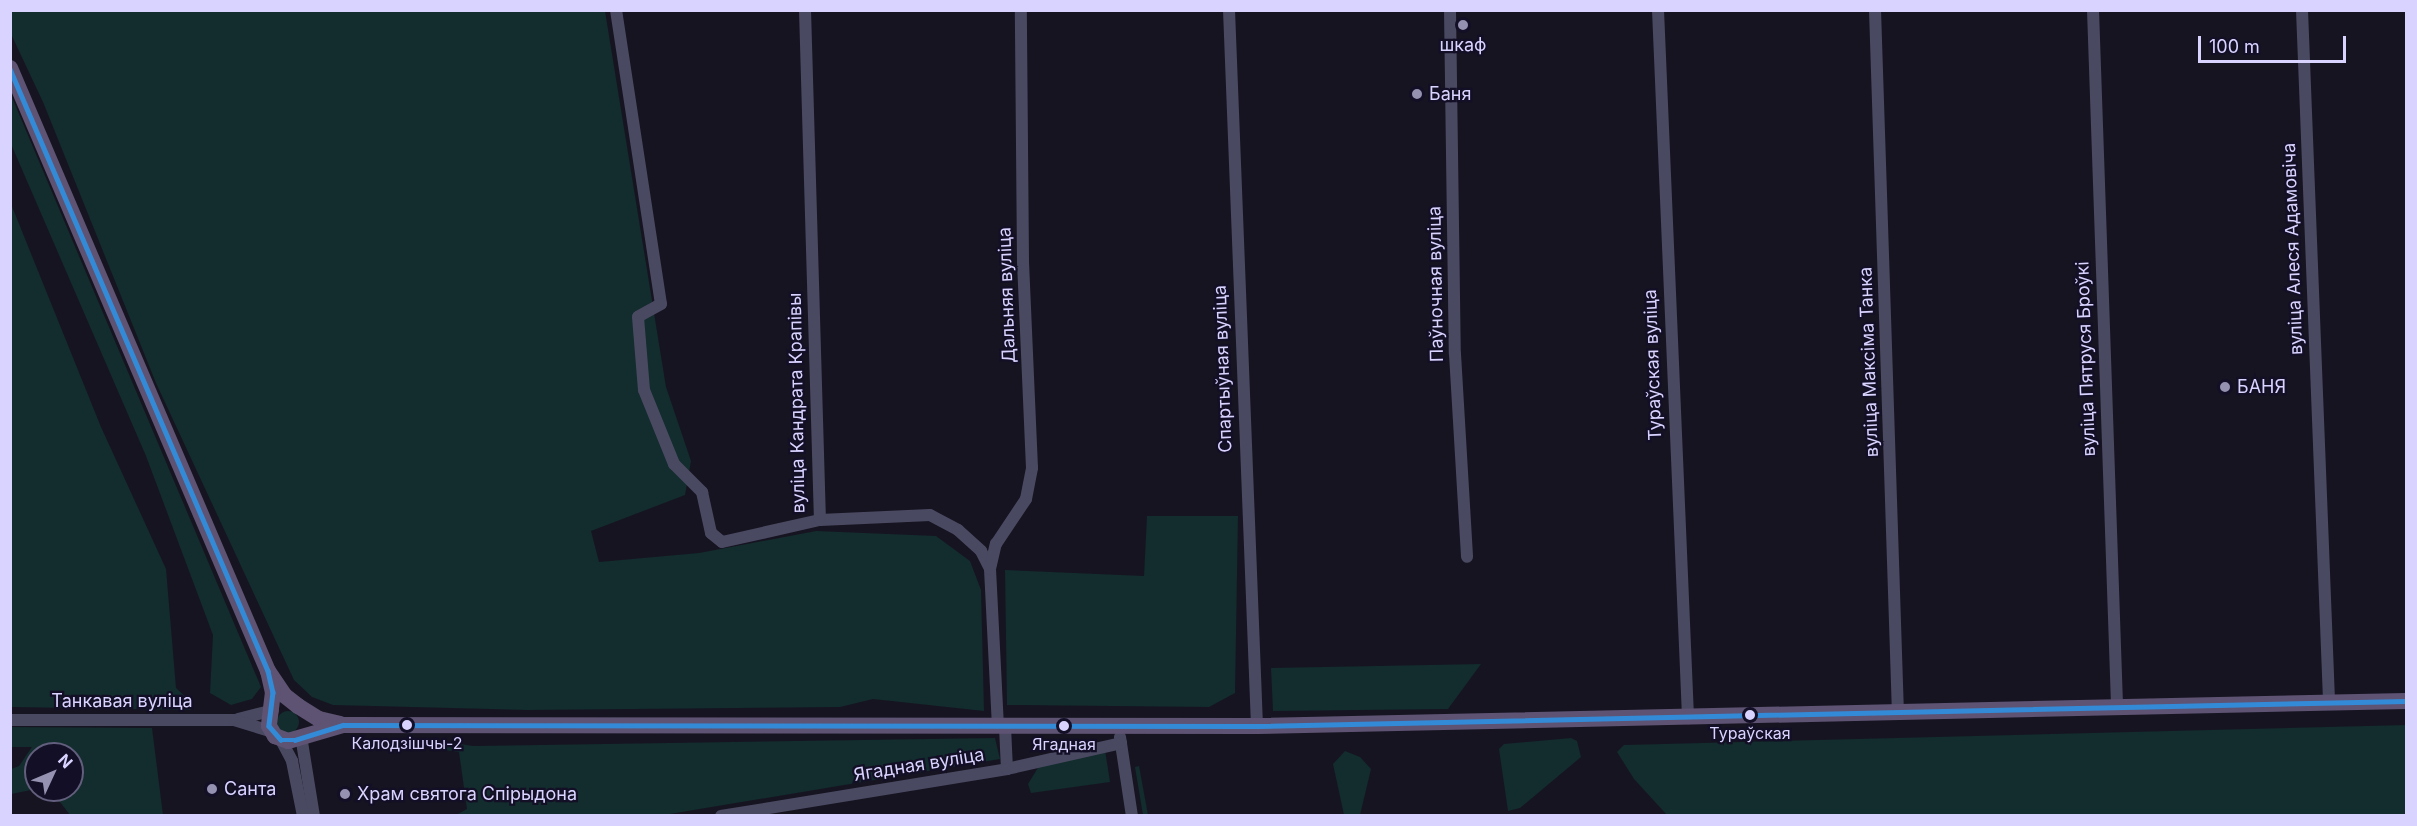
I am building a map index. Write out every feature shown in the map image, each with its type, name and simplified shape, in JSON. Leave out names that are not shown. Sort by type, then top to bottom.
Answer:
[{"type":"main road","points":[[10,68],[268,671],[284,695],[298,706],[320,719],[344,725]]},
{"type":"main road","points":[[268,671],[276,735],[301,736],[344,725],[1002,727],[1120,735],[1257,726],[1898,713],[2116,705],[2406,701]]},
{"type":"main road","points":[[273,710],[288,703],[298,706],[307,718],[301,736]]},
{"type":"street","name":"вуліца Кандрата Крапівы","points":[[616,10],[661,304],[638,317],[644,390],[674,464],[702,492],[716,540],[722,542],[820,520],[805,10]]},
{"type":"street","name":"Дальняя вуліца","points":[[990,569],[996,544],[1026,499],[1032,468],[1023,260],[1021,10]]},
{"type":"street","name":"Спартыўная вуліца","points":[[1229,10],[1257,726]]},
{"type":"street","name":"Паўночная вуліца","points":[[1450,10],[1455,354],[1467,557]]},
{"type":"street","name":"Тураўская вуліца","points":[[1658,10],[1688,718]]},
{"type":"street","name":"вуліца Максіма Танка","points":[[1875,10],[1898,713]]},
{"type":"street","name":"вуліца Пятруся Броўкі","points":[[2093,10],[2116,705]]},
{"type":"street","name":"вуліца Алеся Адамовіча","points":[[2302,10],[2329,701]]},
{"type":"street","points":[[820,520],[937,517],[981,551],[990,569],[1002,727],[1008,769]]},
{"type":"street","name":"Танкавая вуліца","points":[[10,720],[234,720],[273,710]]},
{"type":"street","name":"Танкавая вуліца","points":[[234,720],[276,735]]},
{"type":"street","points":[[310,796],[307,743],[322,730]]},
{"type":"street","points":[[276,735],[292,761],[303,816]]},
{"type":"street","points":[[1120,735],[1132,816]]},
{"type":"street","name":"Ягадная вуліца","points":[[721,816],[1008,769],[1120,735]]},
{"type":"street","points":[[301,736],[314,816]]},
{"type":"green space","points":[[11,10],[605,11],[666,387],[691,461],[685,495],[591,531],[599,562],[699,553],[816,531],[936,536],[970,561],[981,590],[984,711],[873,699],[840,707],[527,710],[333,705],[312,697],[294,680],[156,383],[43,102],[11,34]]},
{"type":"green space","points":[[11,95],[261,687],[252,699],[231,705],[210,693],[213,635],[146,456],[11,144]]},
{"type":"green space","points":[[11,204],[101,427],[166,569],[176,688],[189,700],[191,710],[11,707]]},
{"type":"green space","points":[[1147,516],[1238,516],[1235,693],[1209,707],[1007,705],[1005,570],[1144,576]]},
{"type":"green space","points":[[1481,664],[1448,709],[1273,711],[1271,668]]},
{"type":"green space","points":[[288,711],[296,714],[299,722],[296,730],[288,733],[280,730],[277,722],[280,714]]},
{"type":"green space","points":[[2406,725],[2406,816],[1667,815],[1634,779],[1617,752],[1624,745]]},
{"type":"green space","points":[[11,727],[152,728],[163,815],[70,815],[60,802],[84,802],[84,742],[24,742],[24,747],[11,747]]},
{"type":"green space","points":[[995,738],[1000,759],[658,816],[456,815],[467,809],[459,752],[430,748],[441,741],[473,746]]},
{"type":"green space","points":[[1571,738],[1577,741],[1581,757],[1520,808],[1508,811],[1499,749],[1504,744]]},
{"type":"green space","points":[[1105,750],[1110,782],[1031,793],[1028,784],[1039,766]]},
{"type":"green space","points":[[1345,751],[1360,757],[1371,769],[1360,815],[1344,815],[1333,764]]},
{"type":"green space","points":[[24,759],[24,791],[11,794],[11,769],[19,766]]},
{"type":"green space","points":[[1139,766],[1148,815],[1143,815],[1135,767]]},
{"type":"transit line","points":[[10,69],[268,671],[273,692],[269,726],[281,740],[295,740],[343,725],[1257,726],[2406,701]]},
{"type":"place","name":"шкаф","points":[[1463,25]]},
{"type":"place","name":"Баня","points":[[1417,94]]},
{"type":"place","name":"БАНЯ","points":[[2225,387]]},
{"type":"place","name":"Тураўская","points":[[1750,715]]},
{"type":"place","name":"Калодзішчы-2","points":[[407,725]]},
{"type":"place","name":"Ягадная","points":[[1064,726]]},
{"type":"place","name":"Санта","points":[[212,789]]},
{"type":"place","name":"Храм святога Спірыдона","points":[[345,794]]}]
